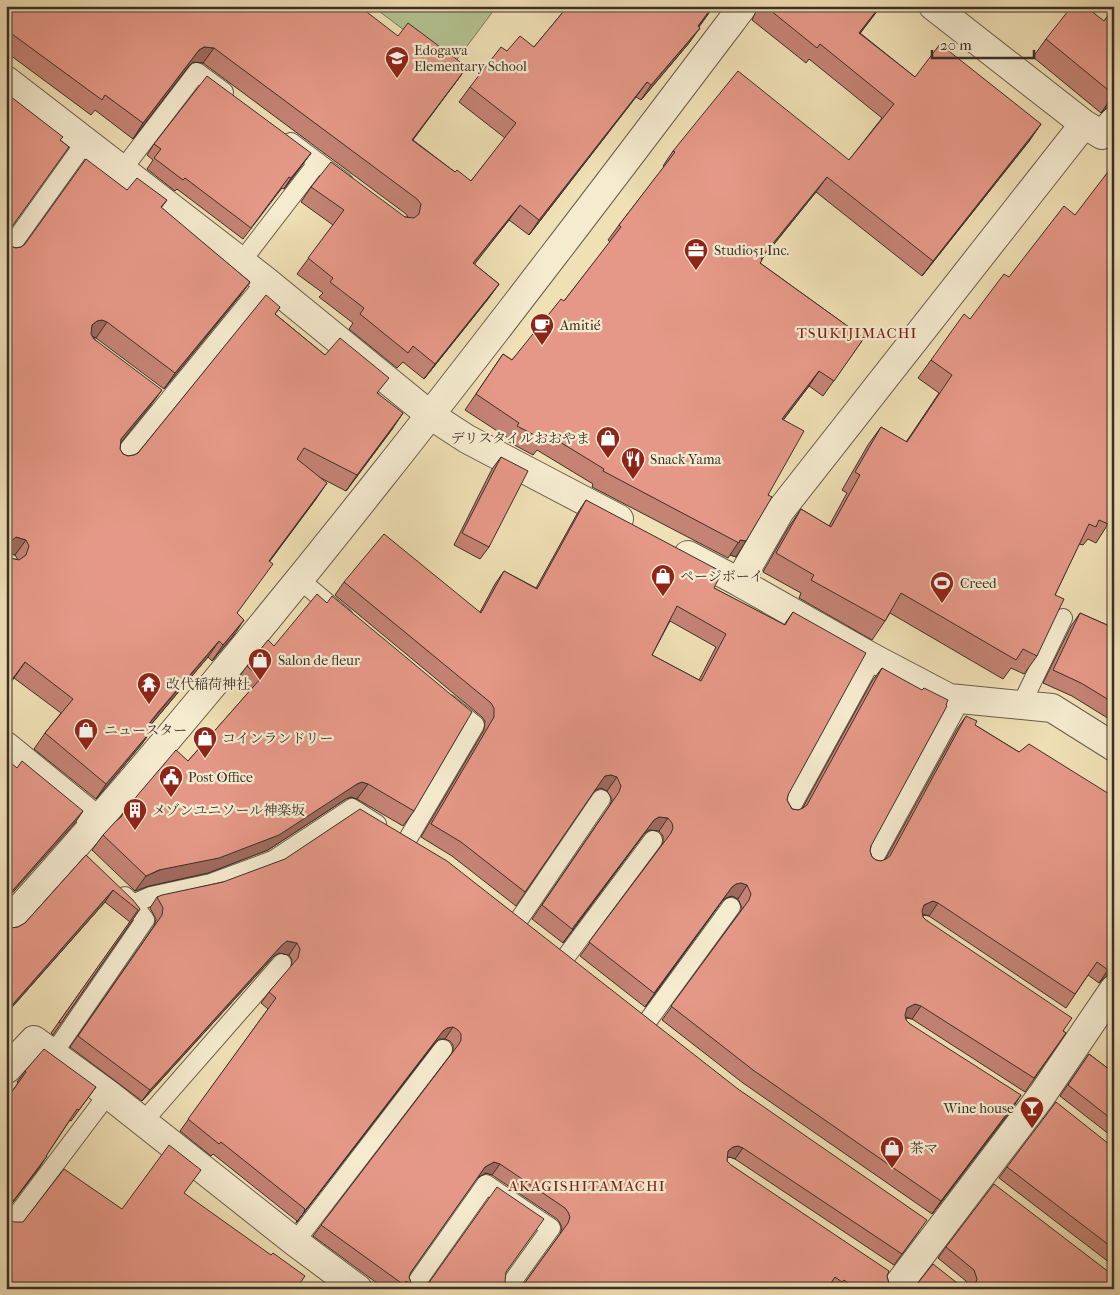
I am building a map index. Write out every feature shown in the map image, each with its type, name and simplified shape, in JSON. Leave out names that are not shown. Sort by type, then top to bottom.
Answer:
[{"type":"street","points":[[6,924],[81,855],[99,822],[300,580],[430,415],[743,6]]},
{"type":"street","points":[[933,6],[1084,124],[1102,135],[1114,121]]},
{"type":"street","points":[[6,80],[266,281],[430,415],[467,439],[739,582],[872,658],[950,698],[1052,708],[1114,747]]},
{"type":"street","points":[[739,582],[780,511],[1084,124]]},
{"type":"street","points":[[6,746],[99,822]]},
{"type":"street","points":[[893,1281],[926,1262],[929,1225],[988,1183],[1036,1102],[1114,989]]},
{"type":"street","points":[[6,1069],[34,1040],[108,1094],[142,1123],[358,1289]]},
{"type":"lane","points":[[122,170],[196,72],[234,100]]},
{"type":"lane","points":[[280,134],[355,190]]},
{"type":"lane","points":[[6,253],[86,141]]},
{"type":"lane","points":[[241,262],[318,162]]},
{"type":"lane","points":[[119,461],[266,281]]},
{"type":"lane","points":[[151,392],[166,403]]},
{"type":"lane","points":[[300,580],[353,624]]},
{"type":"lane","points":[[1021,705],[1063,618]]},
{"type":"lane","points":[[788,813],[872,658]]},
{"type":"lane","points":[[406,842],[475,725],[437,694]]},
{"type":"lane","points":[[871,864],[960,700]]},
{"type":"lane","points":[[503,909],[525,926],[601,799]]},
{"type":"lane","points":[[133,904],[151,896],[210,884],[273,860],[352,808],[422,851]]},
{"type":"lane","points":[[580,969],[558,952],[653,840]]},
{"type":"lane","points":[[53,1054],[145,920],[133,904],[114,885]]},
{"type":"lane","points":[[647,1022],[731,908]]},
{"type":"lane","points":[[142,1123],[282,964]]},
{"type":"lane","points":[[632,1010],[662,1034]]},
{"type":"lane","points":[[295,1242],[444,1049]]},
{"type":"lane","points":[[6,1222],[10,1224],[108,1094]]},
{"type":"lane","points":[[412,1289],[486,1184],[551,1228],[507,1289]]},
{"type":"green space","points":[[372,6],[497,6],[452,66]]},
{"type":"building","points":[[6,6],[359,6],[398,36],[408,23],[467,67],[412,140],[455,172],[457,170],[471,181],[516,123],[470,87],[501,47],[507,51],[520,36],[534,47],[568,6],[713,6],[698,26],[700,28],[651,85],[647,82],[539,220],[520,205],[473,263],[499,284],[435,364],[413,346],[408,353],[360,314],[364,308],[330,282],[333,278],[308,258],[344,210],[311,187],[331,162],[405,217],[414,218],[419,214],[421,204],[417,199],[214,48],[204,47],[199,50],[143,123],[105,95],[102,100],[12,34],[6,42]]},
{"type":"building","points":[[765,6],[880,6],[859,33],[915,77],[940,44],[1041,124],[933,261],[827,177],[761,258],[760,263],[864,338],[834,381],[819,371],[782,419],[804,431],[768,495],[772,497],[746,541],[740,540],[739,543],[603,471],[604,469],[547,434],[544,440],[517,426],[519,423],[476,394],[503,354],[512,360],[561,299],[564,301],[621,227],[619,225],[675,152],[673,151],[738,71],[849,160],[894,104],[820,44],[817,48]]},
{"type":"building","points":[[1072,6],[1085,6],[1104,21],[1114,8],[1113,94],[1046,39]]},
{"type":"building","points":[[207,76],[311,153],[291,178],[289,177],[251,228],[185,178],[183,180],[154,158],[161,149],[154,144]]},
{"type":"building","points":[[6,93],[63,137],[60,140],[69,147],[6,237]]},
{"type":"building","points":[[86,159],[127,190],[137,178],[167,200],[161,207],[250,282],[175,373],[107,322],[97,321],[92,325],[91,334],[94,339],[162,390],[121,439],[120,449],[123,454],[128,456],[138,453],[266,295],[280,307],[275,314],[325,355],[340,338],[389,378],[377,393],[403,413],[357,475],[304,448],[297,459],[327,483],[269,561],[273,564],[237,613],[244,620],[223,645],[219,641],[159,711],[147,726],[152,730],[106,784],[45,733],[73,699],[25,662],[11,681],[6,677],[6,552],[6,238],[10,246],[16,248],[25,244]],"holes":[[[16,537],[26,540],[29,546],[26,555],[19,560],[10,558],[6,552],[9,543]]]},
{"type":"building","points":[[1114,164],[1114,463],[1109,469],[1114,471],[1114,514],[1108,524],[1099,520],[1096,527],[1089,524],[1055,595],[1064,599],[1037,656],[1023,649],[1016,660],[901,593],[885,621],[811,580],[814,575],[776,553],[801,509],[831,527],[860,475],[855,472],[881,427],[907,442],[952,375],[931,360],[964,314],[970,319],[1004,274],[1009,277],[1064,206],[1075,215]]},
{"type":"building","points":[[501,457],[528,471],[489,547],[462,533]]},
{"type":"building","points":[[586,500],[722,572],[714,588],[785,625],[793,612],[866,653],[788,795],[787,800],[792,809],[798,810],[807,805],[882,668],[922,690],[924,688],[948,700],[947,706],[871,846],[872,857],[876,860],[881,861],[890,856],[966,716],[977,721],[975,725],[1019,752],[1029,744],[1114,797],[1114,965],[1108,970],[1097,962],[1075,994],[938,903],[933,901],[924,905],[922,911],[923,917],[926,920],[1072,1018],[1063,1031],[1066,1033],[1034,1078],[921,1006],[915,1004],[907,1008],[905,1015],[906,1020],[910,1024],[1021,1095],[941,1201],[753,1070],[671,1006],[749,900],[751,894],[747,885],[741,883],[732,887],[654,993],[589,942],[671,833],[672,823],[668,818],[659,817],[654,820],[572,929],[542,905],[619,792],[621,786],[617,777],[605,776],[525,892],[461,842],[431,824],[494,717],[494,708],[491,703],[344,582],[384,534],[481,613],[504,571],[537,589]],"holes":[[[677,606],[726,634],[701,681],[652,655]]]},
{"type":"building","points":[[317,594],[327,603],[332,596],[472,712],[414,811],[362,782],[279,835],[219,858],[159,870],[146,876],[103,835],[121,817],[176,750],[188,761],[261,678],[247,666],[268,640],[274,646]]},
{"type":"building","points":[[1080,613],[1114,628],[1114,703],[1081,683],[1053,670]]},
{"type":"building","points":[[6,759],[17,768],[22,761],[83,811],[6,898]]},
{"type":"building","points":[[360,809],[447,861],[738,1089],[927,1220],[902,1254],[743,1148],[733,1147],[728,1151],[727,1161],[731,1165],[889,1271],[887,1276],[889,1284],[893,1289],[856,1289],[844,1280],[842,1282],[835,1277],[827,1289],[416,1289],[406,1281],[404,1285],[321,1225],[459,1044],[461,1034],[458,1030],[453,1027],[443,1031],[304,1212],[305,1209],[221,1142],[219,1144],[188,1119],[276,998],[269,992],[298,958],[300,949],[297,943],[287,941],[282,945],[150,1090],[78,1036],[162,915],[163,908],[157,897],[223,882],[285,859]],"holes":[[[494,1162],[500,1164],[565,1208],[570,1217],[568,1223],[524,1284],[514,1288],[508,1286],[505,1282],[506,1272],[544,1219],[497,1187],[428,1284],[419,1288],[411,1283],[409,1277],[411,1272],[485,1167]]]},
{"type":"building","points":[[86,855],[140,909],[61,1023],[59,1022],[138,910],[113,890],[6,1012],[6,925],[11,928],[25,923]]},
{"type":"building","points":[[44,1049],[96,1087],[79,1110],[77,1109],[47,1156],[14,1200],[6,1204],[6,1100],[25,1071]]},
{"type":"building","points":[[1089,1054],[1114,1073],[1114,1121],[1068,1085]]},
{"type":"building","points":[[1056,1102],[1114,1148],[1114,1249],[1007,1167]]},
{"type":"building","points":[[169,1145],[201,1170],[184,1193],[271,1255],[273,1253],[305,1276],[296,1289],[6,1289],[6,1217],[14,1222],[23,1222],[64,1169],[122,1209]]},
{"type":"building","points":[[994,1184],[1114,1276],[1114,1289],[913,1289],[933,1264],[961,1286],[966,1288],[975,1285],[977,1279],[974,1270],[946,1247]]},
{"type":"place","name":"Edogawa Elementary School","points":[[397,79]]},
{"type":"place","name":"Studio51 Inc.","points":[[696,271]]},
{"type":"place","name":"Amitié","points":[[542,346]]},
{"type":"place","name":"デリスタイルおおやま","points":[[608,459]]},
{"type":"place","name":"Snack Yama","points":[[633,480]]},
{"type":"place","name":"ページボーイ","points":[[663,597]]},
{"type":"place","name":"Creed","points":[[942,604]]},
{"type":"place","name":"Salon de fleur","points":[[260,681]]},
{"type":"place","name":"改代稲荷神社","points":[[149,705]]},
{"type":"place","name":"ニュースター","points":[[86,751]]},
{"type":"place","name":"コインランドリー","points":[[205,759]]},
{"type":"place","name":"Post Office","points":[[171,798]]},
{"type":"place","name":"メゾンユニソール神楽坂","points":[[135,831]]},
{"type":"place","name":"Wine house","points":[[1032,1129]]},
{"type":"place","name":"茶マ","points":[[892,1169]]},
{"type":"district","name":"TSUKIJIMACHI","points":[[857,333]]},
{"type":"district","name":"AKAGISHITAMACHI","points":[[587,1186]]}]
